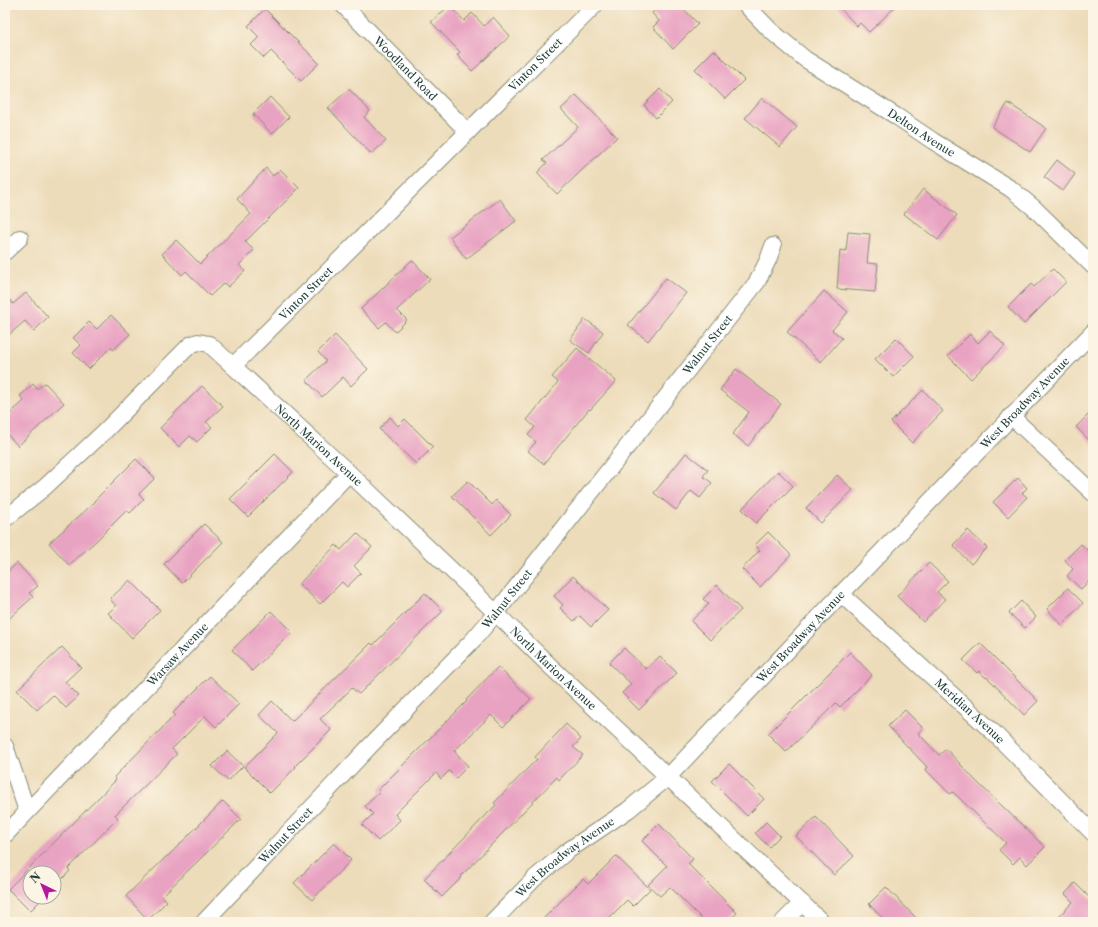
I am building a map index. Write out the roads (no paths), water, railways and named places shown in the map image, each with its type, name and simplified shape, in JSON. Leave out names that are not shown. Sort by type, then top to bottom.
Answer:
[{"type":"street","name":"Woodland Road","points":[[343,5],[468,132]]},
{"type":"street","name":"Vinton Street","points":[[233,366],[596,5]]},
{"type":"street","name":"Delton Avenue","points":[[746,5],[771,31],[806,59],[1010,189],[1034,208],[1093,266]]},
{"type":"street","points":[[5,252],[20,238]]},
{"type":"street","name":"Walnut Street","points":[[204,922],[369,747],[474,640],[757,282],[773,246]]},
{"type":"street","name":"West Broadway Avenue","points":[[492,922],[535,878],[566,852],[628,810],[668,777],[1011,416],[1093,332]]},
{"type":"street","points":[[5,519],[45,487],[99,437],[190,345],[198,342],[209,344],[233,366]]},
{"type":"street","name":"North Marion Avenue","points":[[233,366],[349,473],[822,922]]},
{"type":"street","points":[[1011,416],[1093,493]]},
{"type":"street","name":"Warsaw Avenue","points":[[5,835],[349,473]]},
{"type":"street","name":"Meridian Avenue","points":[[841,594],[993,732],[1093,833]]},
{"type":"street","points":[[5,746],[27,811]]},
{"type":"street","points":[[783,922],[802,903]]}]
